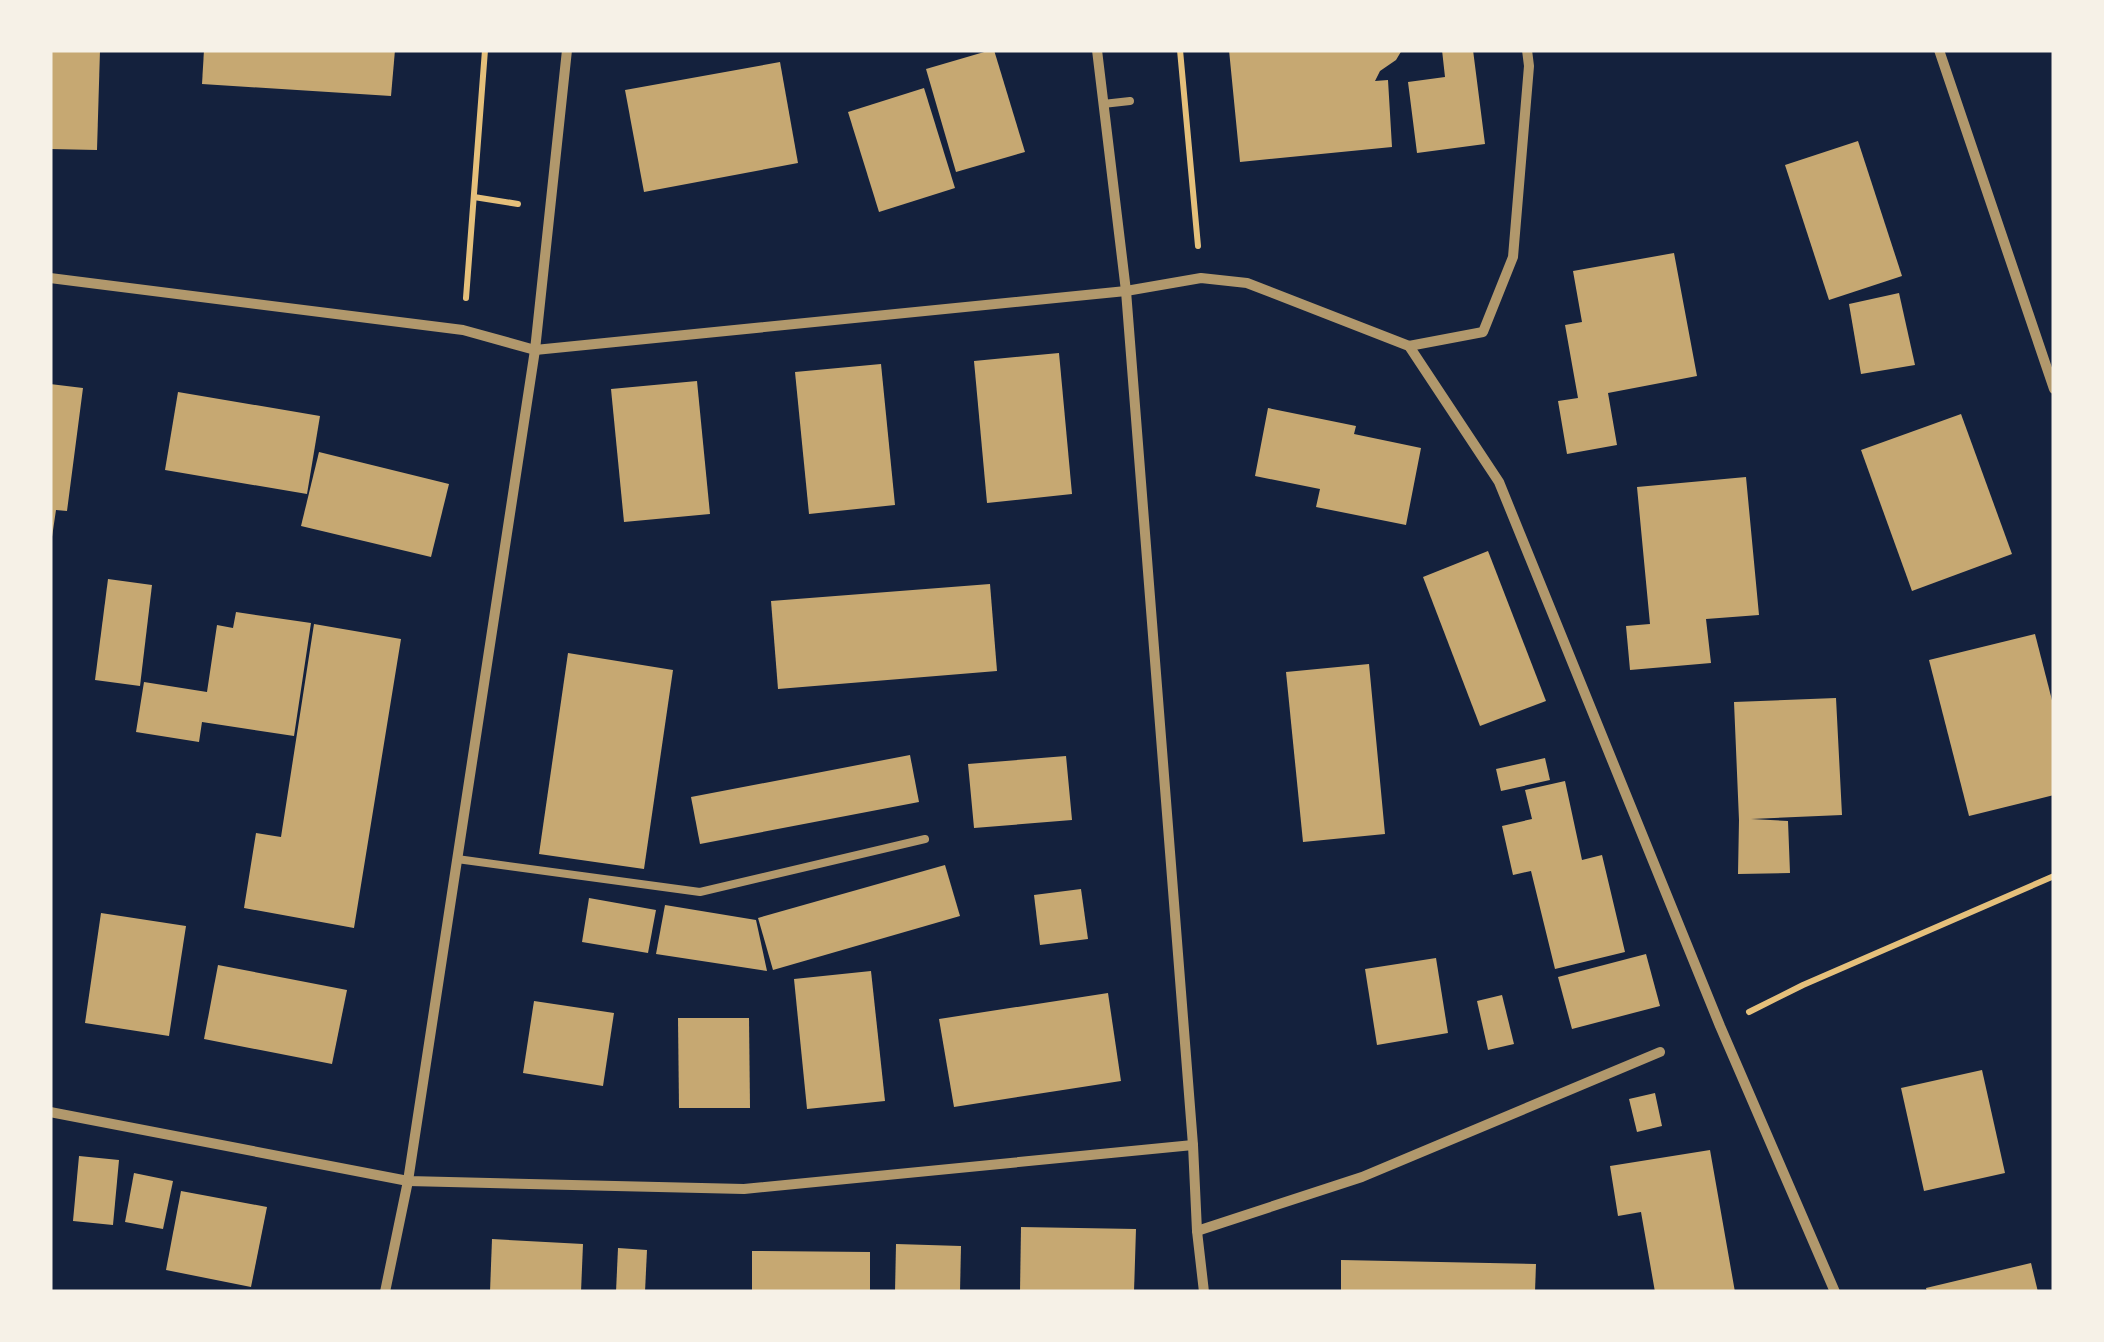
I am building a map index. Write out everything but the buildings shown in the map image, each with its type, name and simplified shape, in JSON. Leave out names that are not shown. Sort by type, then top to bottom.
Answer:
[{"type":"street","points":[[385,1292],[408,1181],[534,350],[567,50]]},
{"type":"street","points":[[1097,50],[1126,291],[1204,1292]]},
{"type":"street","points":[[50,278],[463,330],[534,350],[1126,291],[1201,278],[1247,283],[1409,346],[1484,332],[1513,257],[1529,66],[1527,50]]},
{"type":"street","points":[[1939,50],[2054,389]]},
{"type":"street","points":[[1409,346],[1499,482],[1720,1026],[1835,1292]]},
{"type":"street","points":[[1197,1230],[1362,1177],[1660,1052]]},
{"type":"street","points":[[50,1112],[408,1181],[744,1189],[1193,1144]]},
{"type":"lane","points":[[1103,104],[1130,101]]},
{"type":"lane","points":[[457,859],[700,892],[925,838]]},
{"type":"path","points":[[463,330],[485,50]]},
{"type":"path","points":[[1180,50],[1201,278]]},
{"type":"path","points":[[1720,1026],[2054,876]]}]
